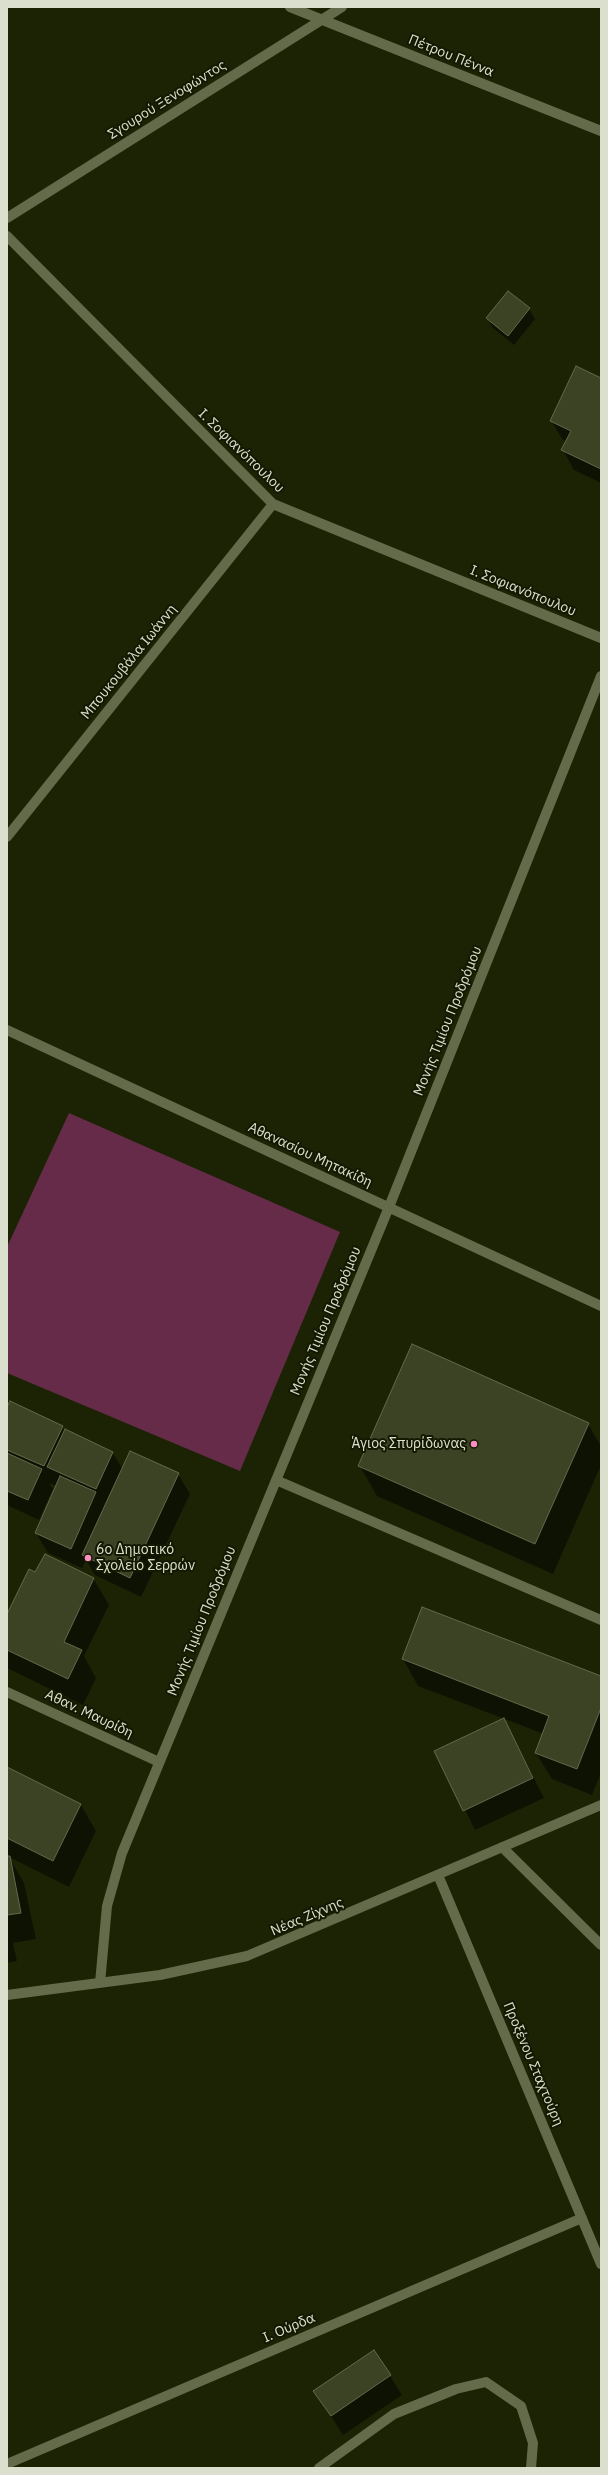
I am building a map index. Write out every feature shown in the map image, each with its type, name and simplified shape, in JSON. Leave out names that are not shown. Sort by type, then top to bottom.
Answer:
[{"type":"street","name":"Πέτρου Πέννα","points":[[290,7],[601,131]]},
{"type":"street","name":"Σγουρού Ξενοφώντος","points":[[7,218],[342,7]]},
{"type":"street","name":"Ι. Σοφιανόπουλου","points":[[7,236],[273,504],[601,638]]},
{"type":"street","name":"Μπουκουβάλα Ιωάννη","points":[[7,837],[273,504]]},
{"type":"street","name":"Μονής Τιμίου Προδρόμου","points":[[100,1983],[107,1906],[116,1870],[389,1208],[601,676]]},
{"type":"street","name":"Αθανασίου Μητακίδη","points":[[7,1030],[601,1306]]},
{"type":"street","points":[[276,1480],[601,1620]]},
{"type":"street","name":"Αθαν. Μαυρίδη","points":[[7,1692],[160,1762]]},
{"type":"street","name":"Νέας Ζίχνης","points":[[7,1995],[160,1975],[247,1956],[601,1805]]},
{"type":"street","points":[[502,1847],[601,1945]]},
{"type":"street","name":"Προξένου Σταχτούρη","points":[[438,1875],[601,2264]]},
{"type":"street","name":"Ι. Ούρδα","points":[[7,2464],[582,2218]]},
{"type":"street","points":[[319,2468],[394,2414],[456,2389],[486,2382],[521,2406],[533,2443],[531,2468]]},
{"type":"shaded area","points":[[69,1113],[340,1232],[240,1471],[7,1373],[7,1247]]},
{"type":"building","points":[[508,291],[530,308],[508,336],[486,318]]},
{"type":"building","points":[[576,366],[601,378],[601,469],[561,450],[571,431],[550,421]]},
{"type":"building","name":"Άγιος Σπυρίδωνας","points":[[412,1344],[589,1423],[535,1544],[358,1466]]},
{"type":"building","points":[[10,1401],[63,1426],[44,1466],[7,1450],[7,1407]]},
{"type":"building","points":[[65,1429],[113,1452],[96,1489],[47,1467]]},
{"type":"building","points":[[130,1451],[179,1473],[130,1578],[82,1555]]},
{"type":"building","points":[[7,1453],[42,1469],[28,1500],[7,1491]]},
{"type":"building","points":[[60,1476],[96,1492],[71,1549],[35,1533]]},
{"type":"building","points":[[45,1554],[94,1578],[64,1642],[82,1650],[68,1679],[7,1650],[7,1614],[29,1569],[35,1572]]},
{"type":"building","points":[[422,1607],[601,1676],[601,1708],[577,1769],[535,1753],[549,1716],[402,1659]]},
{"type":"building","points":[[504,1718],[533,1778],[463,1811],[434,1751]]},
{"type":"building","points":[[7,1767],[81,1804],[53,1861],[7,1838]]},
{"type":"building","points":[[7,1856],[10,1856],[21,1913],[7,1915]]},
{"type":"building","points":[[374,2350],[391,2375],[331,2416],[313,2391]]},
{"type":"place","name":"Άγιος Σπυρίδωνας","points":[[474,1444]]},
{"type":"place","name":"6ο Δημοτικό Σχολείο Σερρών","points":[[88,1558]]}]
